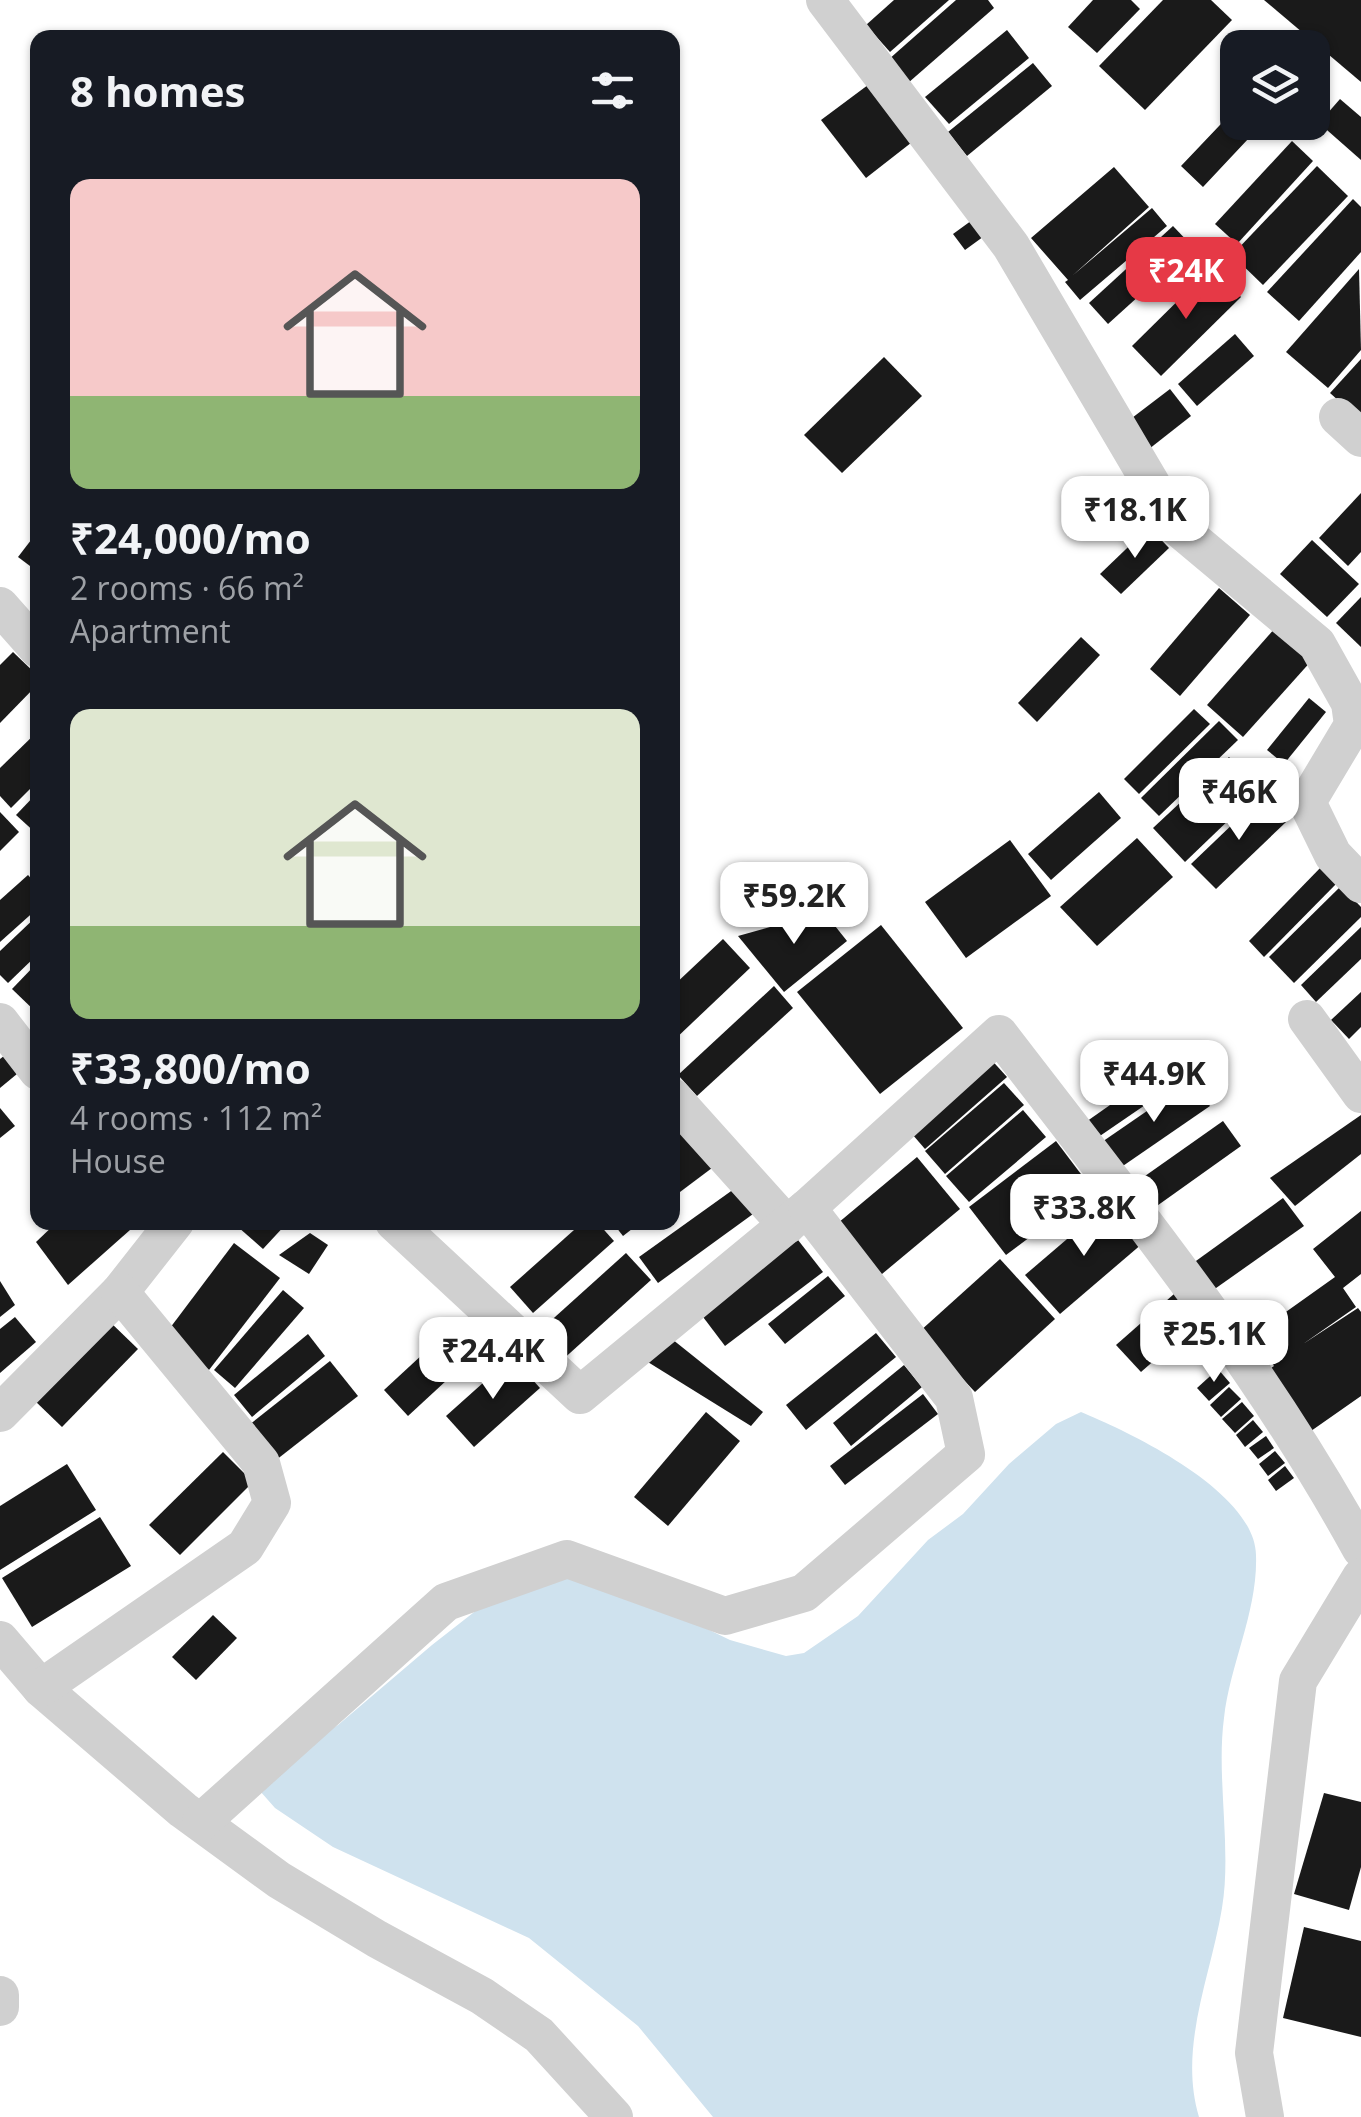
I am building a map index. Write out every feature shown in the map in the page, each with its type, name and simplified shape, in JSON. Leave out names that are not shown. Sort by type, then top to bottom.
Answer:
[{"type":"street","points":[[824,0],[1011,246],[1176,526],[1316,644],[1350,703],[1353,724],[1307,802],[1333,855],[1361,884]]},
{"type":"street","points":[[0,606],[30,640]]},
{"type":"street","points":[[1308,1018],[1361,1094]]},
{"type":"street","points":[[0,1022],[30,1061]]},
{"type":"street","points":[[403,1230],[580,1396],[797,1216],[999,1034],[1206,1303],[1321,1476],[1361,1549]]},
{"type":"street","points":[[201,1822],[446,1602],[567,1560],[725,1616],[804,1593],[966,1454],[954,1398],[797,1216],[680,1105]]},
{"type":"street","points":[[0,1413],[120,1292],[162,1230]]},
{"type":"street","points":[[40,1688],[245,1547],[272,1503],[261,1463],[120,1292]]},
{"type":"street","points":[[1264,2117],[1254,2053],[1298,1681],[1361,1577]]},
{"type":"street","points":[[0,1640],[40,1688],[201,1822],[279,1880],[482,1996],[539,2036],[614,2117]]},
{"type":"street","points":[[0,1995],[0,2006]]},
{"type":"water","points":[[1081,1412],[1159,1450],[1214,1488],[1250,1532],[1256,1555],[1253,1596],[1224,1718],[1225,1885],[1194,2038],[1192,2064],[1199,2117],[713,2117],[638,2026],[529,1938],[333,1847],[275,1808],[260,1791],[277,1762],[338,1725],[514,1581],[569,1570],[641,1597],[730,1640],[786,1656],[804,1653],[858,1616],[928,1540],[963,1514],[1009,1464],[1056,1424]]},
{"type":"building","points":[[894,0],[949,0],[890,52],[866,25]]},
{"type":"building","points":[[956,0],[988,0],[994,8],[908,83],[888,60]]},
{"type":"building","points":[[1093,0],[1131,0],[1140,9],[1097,53],[1068,27]]},
{"type":"building","points":[[1163,0],[1211,0],[1232,20],[1145,110],[1099,66]]},
{"type":"building","points":[[1264,0],[1361,0],[1361,82],[1330,56],[1330,30],[1299,30]]},
{"type":"building","points":[[1007,30],[1029,58],[949,124],[925,97]]},
{"type":"building","points":[[1033,63],[1052,86],[967,156],[948,132]]},
{"type":"building","points":[[872,82],[916,139],[866,178],[821,120]]},
{"type":"building","points":[[1340,99],[1361,117],[1361,160],[1330,133],[1330,110]]},
{"type":"building","points":[[1220,125],[1220,140],[1247,140],[1203,187],[1181,166]]},
{"type":"building","points":[[1292,141],[1313,161],[1237,244],[1215,224]]},
{"type":"building","points":[[1317,166],[1348,196],[1263,285],[1232,255]]},
{"type":"building","points":[[1114,167],[1149,207],[1072,276],[1152,208],[1167,226],[1080,300],[1031,238]]},
{"type":"building","points":[[1353,199],[1361,207],[1361,252],[1299,321],[1267,292]]},
{"type":"building","points":[[975,218],[987,234],[965,250],[953,234]]},
{"type":"building","points":[[1173,226],[1193,247],[1108,324],[1089,303]]},
{"type":"building","points":[[1212,267],[1241,297],[1161,376],[1132,346]]},
{"type":"building","points":[[1359,269],[1361,350],[1328,388],[1286,352]]},
{"type":"building","points":[[1235,334],[1254,356],[1197,406],[1178,384]]},
{"type":"building","points":[[884,357],[922,396],[842,473],[804,435]]},
{"type":"building","points":[[1361,359],[1361,417],[1359,419],[1330,393]]},
{"type":"building","points":[[1170,389],[1191,416],[1149,449],[1128,421]]},
{"type":"building","points":[[1361,493],[1361,552],[1348,566],[1319,538]]},
{"type":"building","points":[[1149,527],[1169,548],[1121,594],[1100,574]]},
{"type":"building","points":[[1312,540],[1359,584],[1327,617],[1280,574]]},
{"type":"building","points":[[30,541],[30,566],[18,557]]},
{"type":"building","points":[[1219,588],[1250,615],[1180,696],[1150,669]]},
{"type":"building","points":[[1361,597],[1361,647],[1336,623]]},
{"type":"building","points":[[1276,627],[1313,659],[1243,737],[1207,705]]},
{"type":"building","points":[[1081,637],[1100,655],[1037,722],[1018,703]]},
{"type":"building","points":[[13,652],[30,668],[30,692],[0,723],[0,665]]},
{"type":"building","points":[[1309,698],[1326,712],[1284,764],[1267,750]]},
{"type":"building","points":[[1194,709],[1210,724],[1139,794],[1124,779]]},
{"type":"building","points":[[1219,721],[1238,740],[1159,816],[1141,798]]},
{"type":"building","points":[[30,739],[30,789],[11,808],[0,796],[0,768]]},
{"type":"building","points":[[1229,757],[1260,790],[1185,862],[1153,828]]},
{"type":"building","points":[[1099,792],[1121,818],[1051,880],[1028,854]]},
{"type":"building","points":[[1262,796],[1286,822],[1216,889],[1191,864]]},
{"type":"building","points":[[30,800],[30,828],[16,815]]},
{"type":"building","points":[[0,812],[19,832],[0,851]]},
{"type":"building","points":[[1137,838],[1173,877],[1097,946],[1060,907]]},
{"type":"building","points":[[1010,840],[1051,896],[966,958],[925,902]]},
{"type":"building","points":[[1323,865],[1339,881],[1264,957],[1249,941]]},
{"type":"building","points":[[30,877],[30,915],[0,942],[0,900]]},
{"type":"building","points":[[1341,886],[1361,907],[1361,917],[1294,983],[1269,957]]},
{"type":"building","points":[[824,912],[847,941],[784,992],[738,936]]},
{"type":"building","points":[[30,923],[30,962],[8,983],[0,975],[0,951]]},
{"type":"building","points":[[881,925],[963,1028],[880,1094],[797,992]]},
{"type":"building","points":[[1361,927],[1361,959],[1316,1002],[1301,985]]},
{"type":"building","points":[[723,939],[750,968],[680,1034],[680,979]]},
{"type":"building","points":[[30,970],[30,1006],[12,989]]},
{"type":"building","points":[[774,986],[793,1008],[697,1096],[680,1073]]},
{"type":"building","points":[[1361,992],[1361,1027],[1349,1039],[1331,1020]]},
{"type":"building","points":[[9,1052],[23,1069],[0,1088],[0,1059]]},
{"type":"building","points":[[987,1055],[1007,1077],[925,1149],[906,1127]]},
{"type":"building","points":[[1174,1060],[1186,1077],[1094,1140],[1083,1124]]},
{"type":"building","points":[[1192,1080],[1210,1106],[1117,1170],[1099,1144]]},
{"type":"building","points":[[1004,1083],[1024,1105],[945,1174],[925,1151]]},
{"type":"building","points":[[0,1108],[15,1126],[0,1138]]},
{"type":"building","points":[[1023,1110],[1046,1137],[969,1202],[946,1176]]},
{"type":"building","points":[[1361,1115],[1361,1154],[1295,1206],[1270,1178]]},
{"type":"building","points":[[1223,1121],[1241,1146],[1147,1213],[1128,1188]]},
{"type":"building","points":[[680,1128],[712,1168],[680,1192]]},
{"type":"building","points":[[1056,1141],[1093,1190],[1006,1255],[969,1207]]},
{"type":"building","points":[[917,1157],[960,1209],[876,1279],[832,1228]]},
{"type":"building","points":[[734,1189],[753,1214],[658,1283],[639,1257]]},
{"type":"building","points":[[1283,1198],[1304,1226],[1209,1293],[1189,1266]]},
{"type":"building","points":[[1108,1204],[1143,1243],[1060,1314],[1025,1275]]},
{"type":"building","points":[[1361,1211],[1361,1274],[1343,1288],[1356,1307],[1303,1344],[1358,1308],[1361,1396],[1311,1431],[1268,1370],[1274,1366],[1252,1336],[1335,1277],[1313,1249]]},
{"type":"building","points":[[49,1230],[130,1230],[68,1285],[36,1242]]},
{"type":"building","points":[[241,1230],[281,1230],[263,1249]]},
{"type":"building","points":[[574,1230],[604,1230],[614,1241],[533,1313],[510,1287]]},
{"type":"building","points":[[791,1231],[823,1272],[725,1346],[694,1305]]},
{"type":"building","points":[[310,1233],[328,1245],[309,1274],[279,1255]]},
{"type":"building","points":[[234,1243],[280,1278],[209,1370],[164,1336]]},
{"type":"building","points":[[626,1253],[651,1280],[560,1362],[535,1335]]},
{"type":"building","points":[[1000,1259],[1055,1319],[975,1392],[919,1332]]},
{"type":"building","points":[[828,1276],[845,1296],[785,1344],[768,1324]]},
{"type":"building","points":[[0,1281],[15,1305],[0,1317]]},
{"type":"building","points":[[283,1290],[304,1308],[235,1388],[214,1370]]},
{"type":"building","points":[[1174,1294],[1198,1322],[1141,1372],[1116,1345]]},
{"type":"building","points":[[15,1317],[36,1342],[0,1373],[0,1329]]},
{"type":"building","points":[[463,1317],[487,1343],[408,1416],[384,1390]]},
{"type":"building","points":[[108,1320],[138,1349],[62,1427],[33,1399]]},
{"type":"building","points":[[662,1331],[763,1412],[751,1426],[643,1359]]},
{"type":"building","points":[[876,1333],[896,1357],[806,1430],[786,1405]]},
{"type":"building","points":[[308,1334],[325,1356],[252,1417],[234,1395]]},
{"type":"building","points":[[512,1357],[540,1388],[474,1447],[446,1416]]},
{"type":"building","points":[[330,1361],[358,1396],[271,1464],[244,1429]]},
{"type":"building","points":[[904,1365],[922,1387],[851,1446],[833,1423]]},
{"type":"building","points":[[1218,1369],[1230,1383],[1209,1401],[1197,1388]]},
{"type":"building","points":[[1229,1387],[1241,1399],[1221,1417],[1210,1405]]},
{"type":"building","points":[[923,1394],[938,1414],[845,1485],[830,1466]]},
{"type":"building","points":[[1242,1402],[1254,1416],[1235,1433],[1222,1419]]},
{"type":"building","points":[[706,1412],[740,1441],[668,1526],[634,1497]]},
{"type":"building","points":[[1253,1420],[1263,1432],[1245,1447],[1236,1435]]},
{"type":"building","points":[[1266,1436],[1274,1448],[1258,1459],[1249,1448]]},
{"type":"building","points":[[1275,1451],[1285,1463],[1268,1476],[1259,1464]]},
{"type":"building","points":[[223,1452],[253,1482],[180,1555],[149,1525]]},
{"type":"building","points":[[67,1464],[96,1510],[0,1570],[0,1506]]},
{"type":"building","points":[[1285,1466],[1294,1478],[1276,1491],[1268,1480]]},
{"type":"building","points":[[100,1517],[131,1566],[32,1627],[2,1578]]},
{"type":"building","points":[[213,1615],[237,1638],[196,1680],[172,1657]]},
{"type":"building","points":[[1324,1793],[1361,1802],[1361,1867],[1349,1910],[1294,1894]]},
{"type":"building","points":[[1304,1927],[1361,1941],[1361,2037],[1283,2018]]}]
